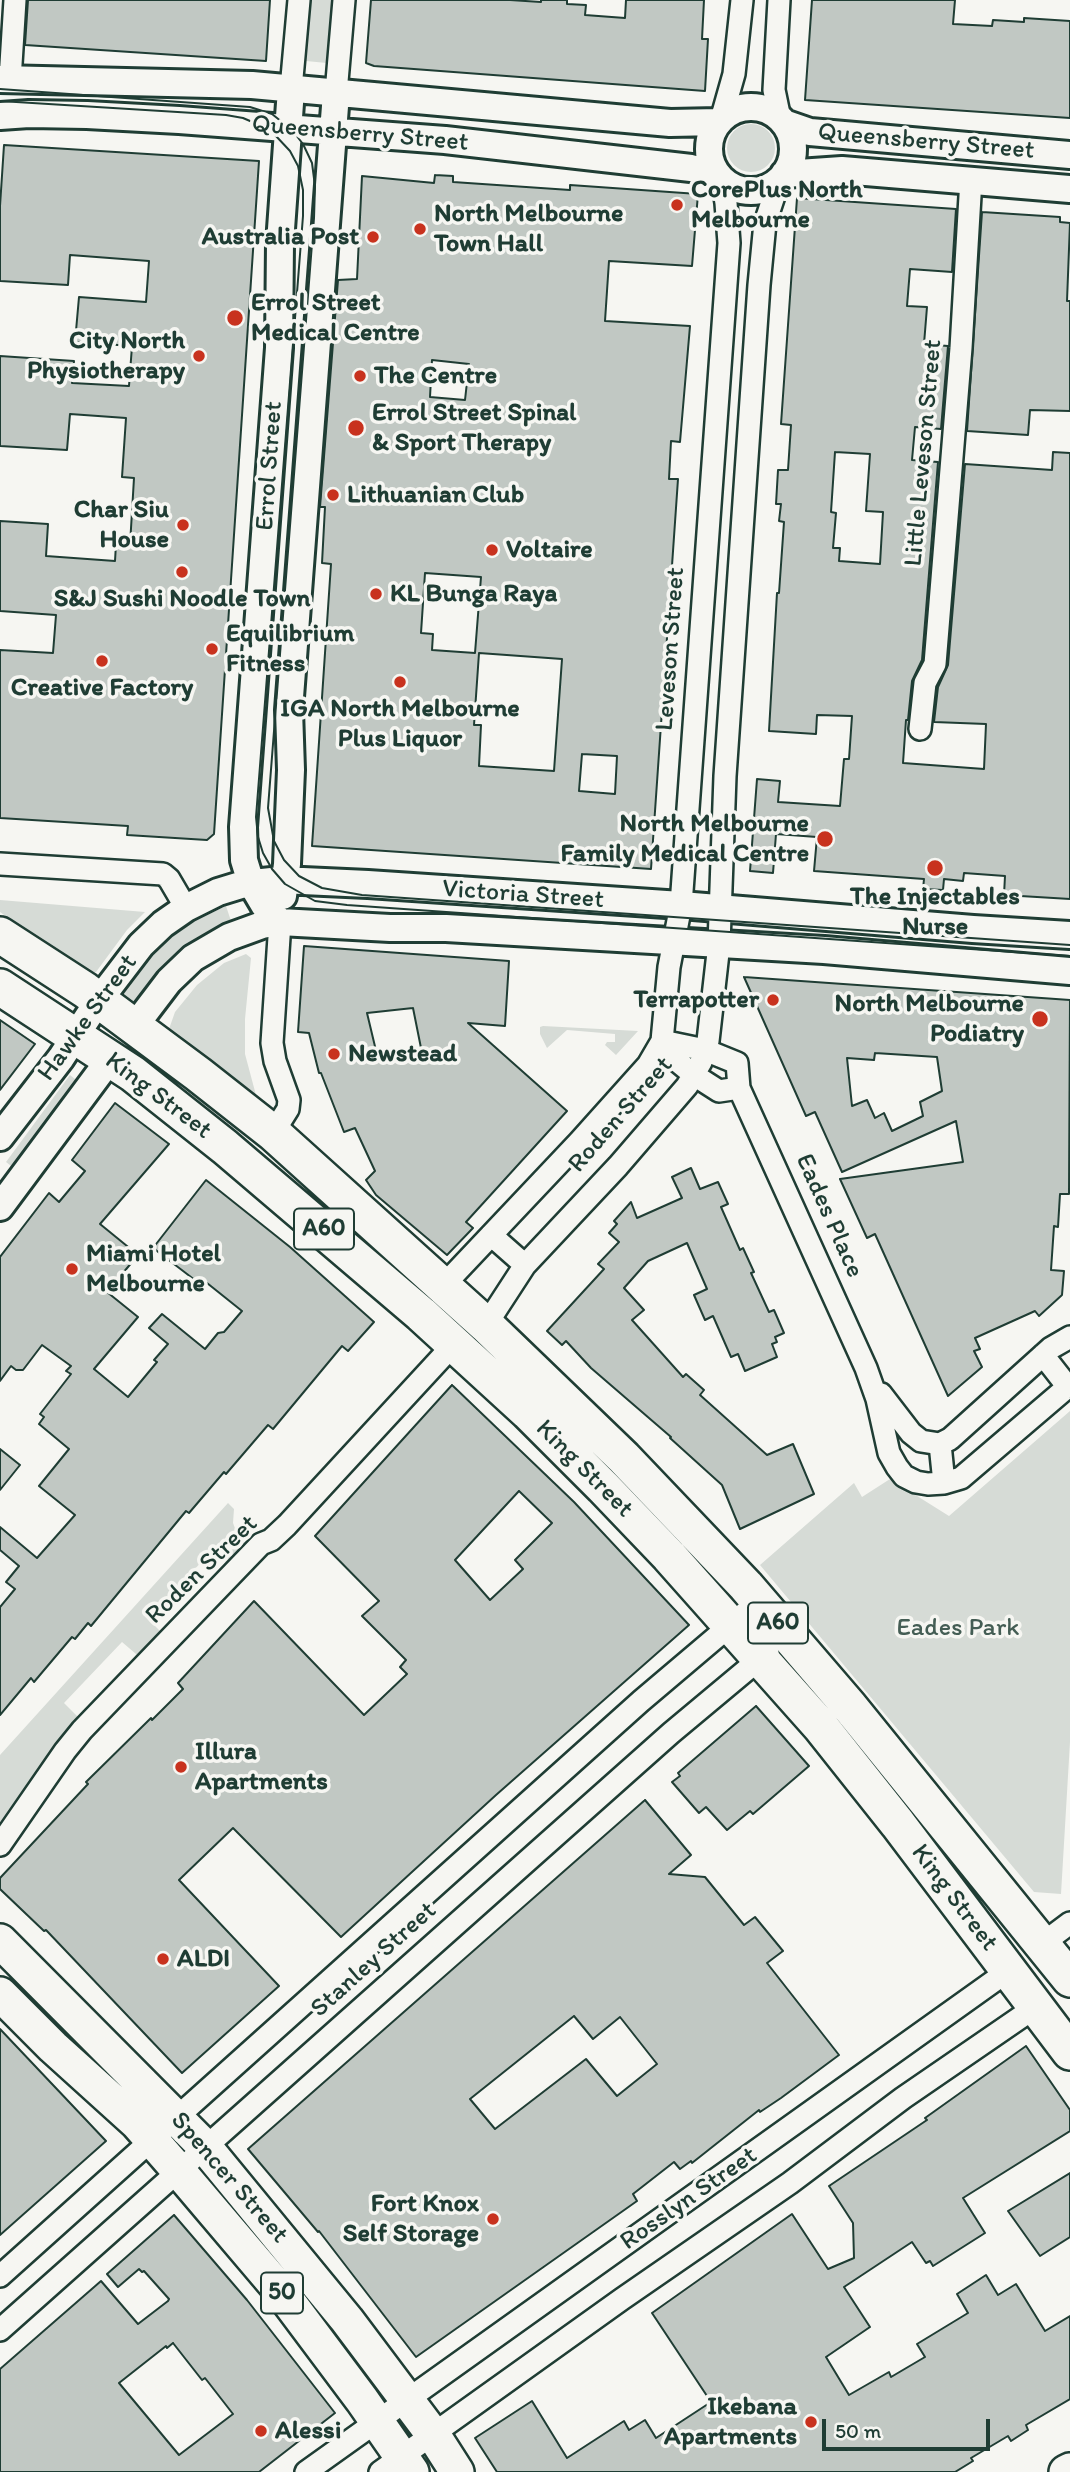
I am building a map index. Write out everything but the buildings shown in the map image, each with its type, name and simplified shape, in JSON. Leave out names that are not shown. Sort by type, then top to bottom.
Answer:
[{"type":"highway","name":"King Street","points":[[0,935],[99,1000],[273,1133],[486,1325],[624,1458],[788,1634],[1070,1981]]},
{"type":"highway","name":"King Street","points":[[0,987],[110,1059],[225,1147],[339,1242],[528,1412],[603,1487],[821,1727],[898,1824],[1070,2052]]},
{"type":"highway","name":"Hawke Street","points":[[110,1059],[134,1027]]},
{"type":"highway","points":[[443,1286],[454,1344]]},
{"type":"highway","name":"Rosslyn Street","points":[[1008,1971],[1042,1944]]},
{"type":"highway","name":"Rosslyn Street","points":[[1037,2006],[1070,1981]]},
{"type":"main road","name":"Spencer Street","points":[[0,1941],[205,2147],[305,2267],[434,2435],[457,2472]]},
{"type":"main road","name":"Spencer Street","points":[[0,1994],[152,2140],[279,2289],[378,2422],[398,2467]]},
{"type":"main road","points":[[53,2047],[79,2018]]},
{"type":"main road","points":[[279,2289],[305,2267]]},
{"type":"street","points":[[5,80],[15,0]]},
{"type":"street","name":"Errol Street","points":[[280,922],[264,905],[251,883],[244,860],[243,827],[279,348],[280,243],[299,0]]},
{"type":"street","name":"Errol Street","points":[[273,1133],[288,1109],[289,1100],[272,1044],[280,922],[286,880],[291,770],[289,710],[344,0]]},
{"type":"street","points":[[743,0],[734,74],[720,121],[709,144],[711,160],[720,176],[733,186],[747,190],[768,186],[782,176]]},
{"type":"street","points":[[721,908],[725,776],[765,223],[793,153],[791,137],[782,121],[774,80],[779,0]]},
{"type":"street","name":"Queensberry Street","points":[[5,80],[252,85],[670,123],[720,121]]},
{"type":"street","points":[[720,121],[733,111],[754,107],[768,111],[782,121]]},
{"type":"street","points":[[521,149],[523,110]]},
{"type":"street","name":"Queensberry Street","points":[[0,116],[87,115],[445,140],[691,167],[720,176]]},
{"type":"street","name":"Queensberry Street","points":[[782,121],[810,132],[843,136],[1070,155]]},
{"type":"street","points":[[842,170],[843,136]]},
{"type":"street","points":[[971,179],[973,146]]},
{"type":"street","name":"Queensberry Street","points":[[782,176],[842,170],[1070,189]]},
{"type":"street","name":"Leveson Street","points":[[681,905],[729,243],[726,203],[720,176]]},
{"type":"street","name":"Little Leveson Street","points":[[920,729],[925,683],[935,664],[971,179]]},
{"type":"street","points":[[718,397],[752,401]]},
{"type":"street","points":[[263,569],[299,571]]},
{"type":"street","points":[[703,602],[738,604]]},
{"type":"street","points":[[0,864],[163,874],[171,881],[186,908]]},
{"type":"street","name":"Victoria Street","points":[[186,908],[218,892],[251,883],[286,880],[681,905],[1070,935]]},
{"type":"street","name":"Roden Street","points":[[443,1286],[648,1065],[661,1044],[681,905]]},
{"type":"street","name":"Hawke Street","points":[[0,1137],[141,945],[163,924],[186,908]]},
{"type":"street","name":"Roden Street","points":[[486,1325],[525,1265],[618,1166],[694,1075],[705,1051],[712,1012],[721,908]]},
{"type":"street","name":"Victoria Street","points":[[280,922],[446,928],[824,950],[1070,971]]},
{"type":"street","name":"Hawke Street","points":[[134,1027],[169,981],[193,958],[229,937],[262,925],[280,922]]},
{"type":"street","points":[[661,1044],[694,1075],[719,1090],[739,1088]]},
{"type":"street","name":"Eades Place","points":[[661,1044],[705,1051],[737,1063],[739,1088],[866,1367],[885,1401],[911,1433],[927,1443],[940,1444]]},
{"type":"street","name":"Hawke Street","points":[[4,1194],[110,1059]]},
{"type":"street","points":[[491,1235],[525,1265]]},
{"type":"street","points":[[1043,1355],[1069,1386],[969,1472],[944,1483],[940,1444],[950,1439],[1043,1355],[1070,1337]]},
{"type":"street","name":"Roden Street","points":[[0,1845],[73,1740],[261,1544],[271,1540],[287,1525],[454,1344]]},
{"type":"street","name":"Eades Place","points":[[866,1367],[877,1399],[886,1441],[897,1467],[904,1476],[916,1482],[944,1483]]},
{"type":"street","name":"Stanley Street","points":[[0,2276],[641,1701],[759,1601]]},
{"type":"street","name":"Stanley Street","points":[[0,2330],[662,1741],[788,1634]]},
{"type":"street","name":"Rosslyn Street","points":[[1042,1944],[1070,1923]]},
{"type":"street","name":"Rosslyn Street","points":[[306,2472],[1008,1971]]},
{"type":"street","name":"Rosslyn Street","points":[[398,2467],[434,2435],[622,2299],[783,2188],[903,2098],[1037,2006]]},
{"type":"green space","points":[[307,0],[333,0],[327,63],[306,61],[304,55]]},
{"type":"green space","points":[[751,124],[768,131],[775,148],[768,165],[751,172],[734,165],[727,148],[734,131]]},
{"type":"green space","points":[[0,900],[145,912],[127,930],[96,972],[89,974],[0,912]]},
{"type":"green space","points":[[226,906],[232,924],[138,1004],[122,993],[150,956],[167,941],[195,920]]},
{"type":"green space","points":[[246,954],[251,958],[245,1019],[245,1054],[257,1099],[212,1060],[175,1036],[169,1029],[175,1012],[197,985],[224,963]]},
{"type":"green space","points":[[540,1027],[638,1031],[616,1055],[605,1045],[607,1042],[615,1042],[615,1034],[567,1030],[547,1048],[540,1034]]},
{"type":"green space","points":[[70,1075],[80,1083],[15,1169],[6,1162]]},
{"type":"green space","name":"Eades Park","points":[[1070,1411],[1070,1742],[1061,1894],[1034,1892],[760,1565],[854,1483],[862,1497],[890,1479],[949,1516]]},
{"type":"green space","points":[[228,1503],[234,1509],[233,1523],[236,1531],[248,1548],[229,1565],[212,1550],[149,1620],[165,1636],[143,1660],[122,1642],[64,1703],[84,1723],[42,1764],[35,1776],[33,1788],[0,1830],[0,1755]]},
{"type":"tram line","points":[[0,89],[250,107],[272,114],[292,130],[303,144],[312,163],[315,186],[314,218],[268,808],[274,841],[284,860],[299,876],[322,888],[362,895],[1070,945]]},
{"type":"tram line","points":[[0,101],[243,118],[275,135],[290,151],[298,166],[303,190],[303,216],[256,817],[263,853],[285,884],[315,901],[347,905],[1070,956]]},
{"type":"place","name":"CorePlus North Melbourne","points":[[677,205]]},
{"type":"place","name":"North Melbourne Town Hall","points":[[420,229]]},
{"type":"place","name":"Australia Post","points":[[373,237]]},
{"type":"place","name":"Errol Street Medical Centre","points":[[235,318]]},
{"type":"place","name":"City North Physiotherapy","points":[[199,356]]},
{"type":"place","name":"The Centre","points":[[360,376]]},
{"type":"place","name":"Errol Street Spinal & Sport Therapy","points":[[356,428]]},
{"type":"place","name":"Lithuanian Club","points":[[333,495]]},
{"type":"place","name":"Char Siu House","points":[[183,525]]},
{"type":"place","name":"Voltaire","points":[[492,550]]},
{"type":"place","name":"S&J Sushi Noodle Town","points":[[182,572]]},
{"type":"place","name":"KL Bunga Raya","points":[[376,594]]},
{"type":"place","name":"Equilibrium Fitness","points":[[212,649]]},
{"type":"place","name":"Creative Factory","points":[[102,661]]},
{"type":"place","name":"IGA North Melbourne Plus Liquor","points":[[400,682]]},
{"type":"place","name":"North Melbourne Family Medical Centre","points":[[825,839]]},
{"type":"place","name":"The Injectables Nurse","points":[[935,868]]},
{"type":"place","name":"Terrapotter","points":[[773,1000]]},
{"type":"place","name":"North Melbourne Podiatry","points":[[1040,1019]]},
{"type":"place","name":"Newstead","points":[[334,1054]]},
{"type":"place","name":"Miami Hotel Melbourne","points":[[72,1269]]},
{"type":"place","name":"Illura Apartments","points":[[181,1767]]},
{"type":"place","name":"ALDI","points":[[163,1959]]},
{"type":"place","name":"Fort Knox Self Storage","points":[[493,2219]]},
{"type":"place","name":"Ikebana Apartments","points":[[811,2422]]},
{"type":"place","name":"Alessi","points":[[261,2431]]}]
